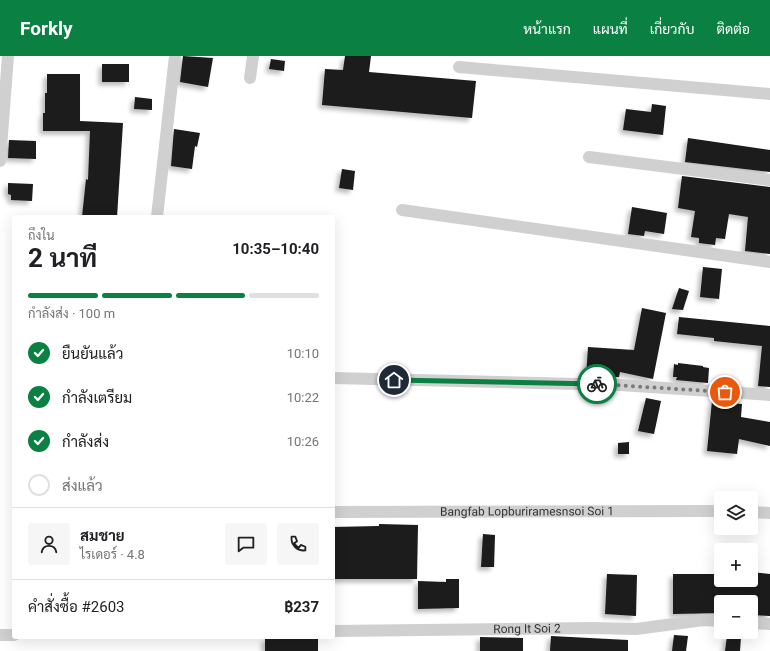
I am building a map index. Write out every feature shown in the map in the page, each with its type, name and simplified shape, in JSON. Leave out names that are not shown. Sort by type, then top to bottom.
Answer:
[{"type":"street","points":[[0,161],[8,56]]},
{"type":"street","points":[[157,215],[175,56]]},
{"type":"street","points":[[250,78],[254,56]]},
{"type":"street","points":[[459,67],[770,94]]},
{"type":"street","points":[[589,158],[770,180]]},
{"type":"street","points":[[402,210],[770,262]]},
{"type":"street","points":[[335,378],[620,385],[770,395]]},
{"type":"street","name":"Bangfab Lopburiramesnsoi Soi 1","points":[[335,512],[714,511]]},
{"type":"street","points":[[758,512],[770,513]]},
{"type":"street","name":"Rong It Soi 2","points":[[335,631],[584,628],[636,629],[704,620],[714,621]]},
{"type":"street","points":[[758,623],[770,624]]},
{"type":"street","points":[[0,635],[12,635]]},
{"type":"building","points":[[183,56],[213,58],[208,87],[180,82]]},
{"type":"building","points":[[345,56],[371,56],[369,72],[476,81],[472,118],[322,105],[325,69],[343,70]]},
{"type":"building","points":[[271,59],[285,61],[284,71],[269,69]]},
{"type":"building","points":[[102,64],[129,64],[129,82],[102,82]]},
{"type":"building","points":[[47,74],[80,74],[80,121],[123,123],[117,215],[82,215],[86,179],[88,180],[90,131],[43,131],[45,93],[47,93]]},
{"type":"building","points":[[135,97],[152,99],[152,110],[134,109]]},
{"type":"building","points":[[652,104],[666,106],[663,135],[623,130],[626,109],[651,112]]},
{"type":"building","points":[[174,129],[200,133],[197,147],[195,146],[192,169],[171,166]]},
{"type":"building","points":[[688,138],[770,150],[770,172],[685,162]]},
{"type":"building","points":[[9,140],[36,141],[36,159],[8,158]]},
{"type":"building","points":[[342,169],[355,171],[353,190],[339,188]]},
{"type":"building","points":[[682,176],[770,187],[770,254],[745,251],[748,217],[729,214],[725,239],[716,238],[715,245],[699,243],[699,238],[691,237],[695,211],[678,208]]},
{"type":"building","points":[[8,183],[33,184],[32,201],[11,200],[11,195],[8,194]]},
{"type":"building","points":[[632,207],[667,213],[664,234],[645,231],[644,236],[628,234]]},
{"type":"building","points":[[703,267],[722,269],[719,299],[700,297]]},
{"type":"building","points":[[679,288],[689,291],[683,310],[672,309]]},
{"type":"building","points":[[642,308],[666,313],[653,379],[620,372],[619,377],[586,377],[588,347],[634,350]]},
{"type":"building","points":[[679,317],[770,326],[770,387],[758,386],[762,346],[714,341],[714,338],[677,334]]},
{"type":"building","points":[[678,363],[709,368],[708,383],[676,380],[677,377],[673,377],[674,364],[678,365]]},
{"type":"building","points":[[646,398],[661,401],[654,434],[638,431]]},
{"type":"building","points":[[712,401],[742,404],[741,417],[770,422],[770,446],[739,439],[737,454],[707,451]]},
{"type":"building","points":[[629,442],[629,454],[618,454],[618,443]]},
{"type":"building","points":[[379,524],[418,525],[417,579],[335,579],[335,527],[379,526]]},
{"type":"building","points":[[483,534],[495,535],[494,567],[481,567]]},
{"type":"building","points":[[758,573],[770,574],[770,616],[758,615],[758,595],[714,595],[714,613],[673,614],[673,574],[714,574],[714,587],[758,587]]},
{"type":"building","points":[[607,574],[637,575],[636,616],[605,614]]},
{"type":"building","points":[[446,579],[459,579],[459,608],[418,609],[418,581],[446,582]]},
{"type":"building","points":[[674,635],[688,636],[686,651],[672,651]]},
{"type":"building","points":[[551,636],[628,640],[628,651],[550,651]]},
{"type":"building","points":[[480,637],[523,638],[523,651],[480,651]]},
{"type":"building","points":[[265,639],[318,639],[318,651],[265,651]]},
{"type":"building","points":[[727,639],[741,639],[740,651],[725,651]]},
{"type":"way so far","points":[[597,384],[725,392]]},
{"type":"route","points":[[394,380],[597,384]]}]
